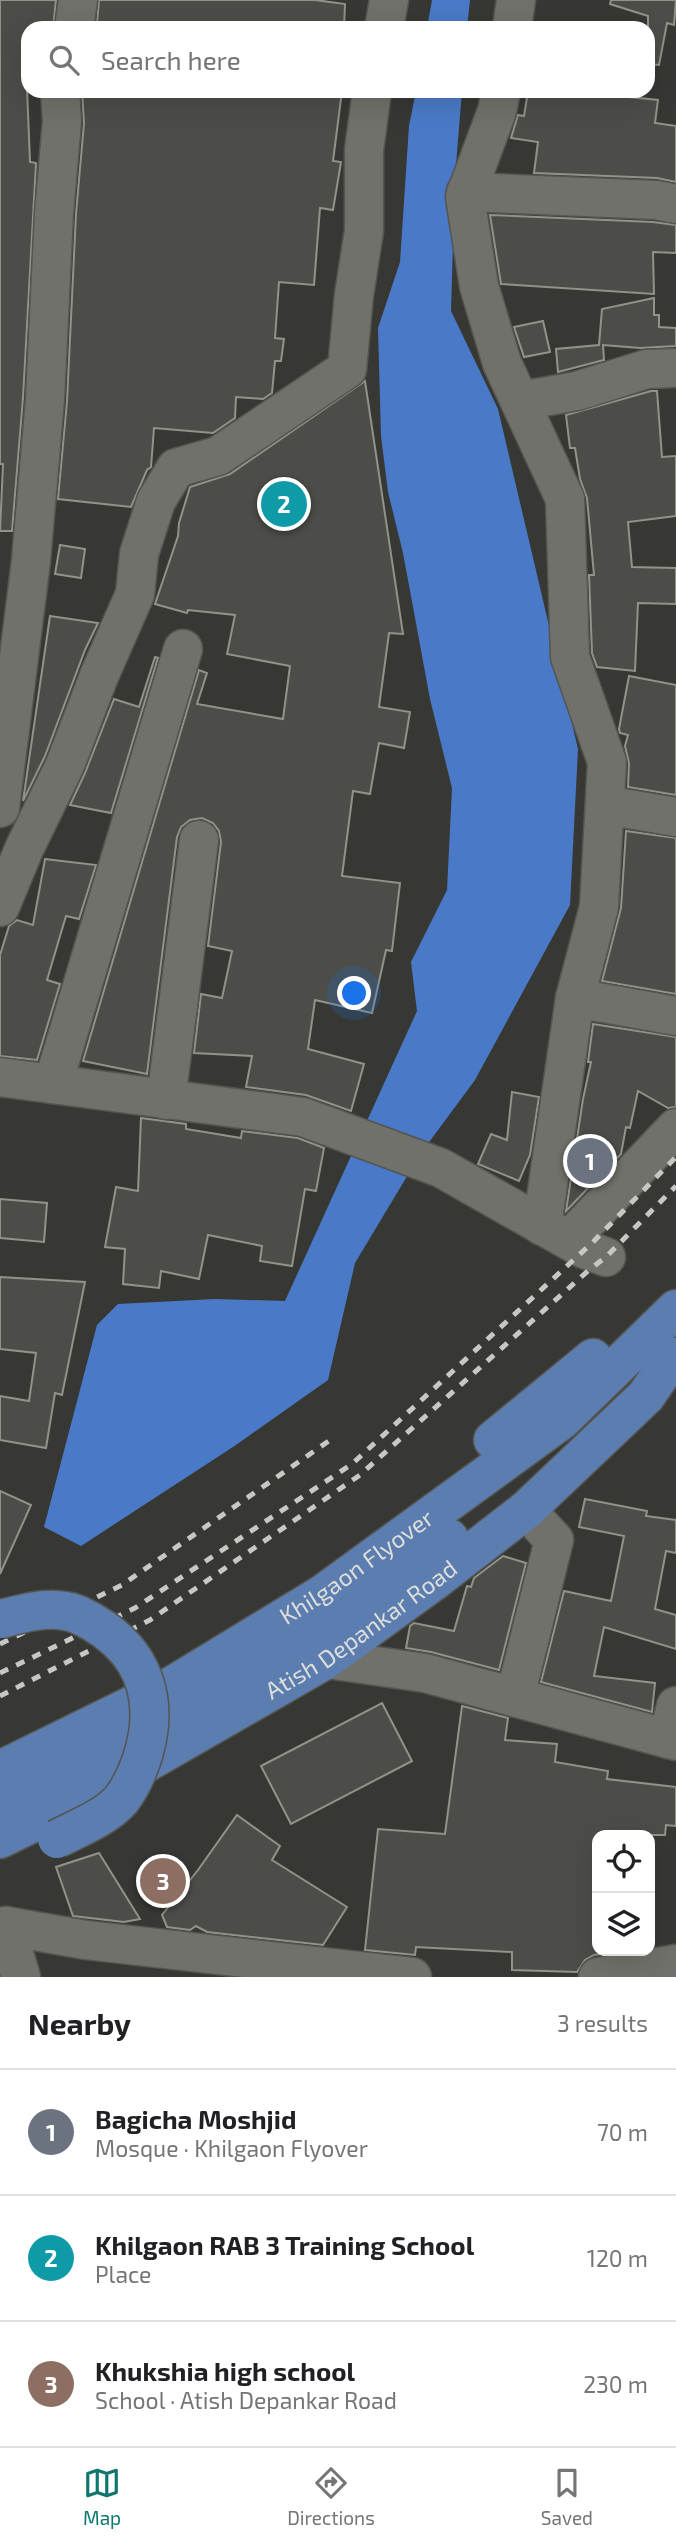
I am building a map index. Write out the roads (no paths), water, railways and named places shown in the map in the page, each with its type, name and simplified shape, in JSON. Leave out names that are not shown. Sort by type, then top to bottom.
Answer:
[{"type":"main road","points":[[0,1748],[181,1656],[434,1490],[676,1289]]},
{"type":"main road","name":"Khilgaon Flyover","points":[[0,1770],[173,1685],[321,1595],[562,1420],[676,1309]]},
{"type":"main road","name":"Khilgaon Flyover","points":[[0,1800],[75,1768],[248,1672],[321,1626],[460,1531],[640,1384],[669,1364]]},
{"type":"main road","name":"Atish Depankar Road","points":[[0,1839],[94,1793],[327,1659],[526,1510],[646,1395],[669,1364]]},
{"type":"main road","points":[[0,1619],[27,1612],[64,1610],[80,1615],[106,1630],[122,1644],[140,1670],[150,1709],[140,1766],[120,1801],[103,1814],[57,1839],[0,1859]]},
{"type":"street","points":[[75,21],[78,0]]},
{"type":"street","points":[[386,21],[390,0]]},
{"type":"street","points":[[513,21],[516,0]]},
{"type":"street","points":[[24,849],[0,810],[16,549],[45,399],[54,213],[62,121],[60,98]]},
{"type":"street","points":[[0,907],[24,849],[65,765],[135,594],[139,554],[156,501],[176,468],[218,456],[347,369],[354,295],[364,231],[364,150],[371,98]]},
{"type":"street","points":[[500,98],[465,197],[479,286],[502,363],[565,499],[570,657],[607,762],[599,907],[575,998],[556,1232]]},
{"type":"street","points":[[466,192],[656,200],[676,204]]},
{"type":"street","points":[[520,401],[577,391],[647,369],[676,368]]},
{"type":"street","points":[[53,1084],[183,649]]},
{"type":"street","points":[[605,805],[676,817]]},
{"type":"street","points":[[166,1100],[199,840]]},
{"type":"street","points":[[575,998],[676,1016]]},
{"type":"street","points":[[0,1077],[303,1117],[441,1168],[584,1249],[606,1257]]},
{"type":"street","points":[[556,1232],[676,1128]]},
{"type":"street","points":[[515,1697],[554,1541],[526,1510]]},
{"type":"street","points":[[327,1659],[425,1673],[515,1697],[673,1729]]},
{"type":"street","points":[[21,1977],[3,1928],[273,1969],[398,1976]]},
{"type":"street","points":[[619,1975],[676,1964]]},
{"type":"water","points":[[432,0],[470,0],[468,21],[428,21]]},
{"type":"water","points":[[415,98],[461,98],[455,177],[451,311],[498,409],[578,749],[570,905],[475,1080],[421,1153],[355,1263],[328,1380],[236,1445],[81,1546],[44,1527],[97,1325],[118,1304],[215,1299],[285,1301],[417,1011],[411,962],[447,890],[452,788],[430,699],[403,553],[388,492],[381,436],[378,328],[400,262],[409,126]]},
{"type":"railway","points":[[0,1673],[135,1608],[352,1464],[593,1242],[676,1157]]},
{"type":"railway","points":[[0,1696],[150,1620],[360,1475],[606,1257],[676,1186]]},
{"type":"railway","points":[[0,1644],[122,1585],[333,1438]]},
{"type":"place","name":"Khilgaon RAB 3 Training School","points":[[284,504]]},
{"type":"place","name":"Bagicha Moshjid","points":[[590,1161]]},
{"type":"place","name":"Khukshia high school","points":[[163,1881]]}]
